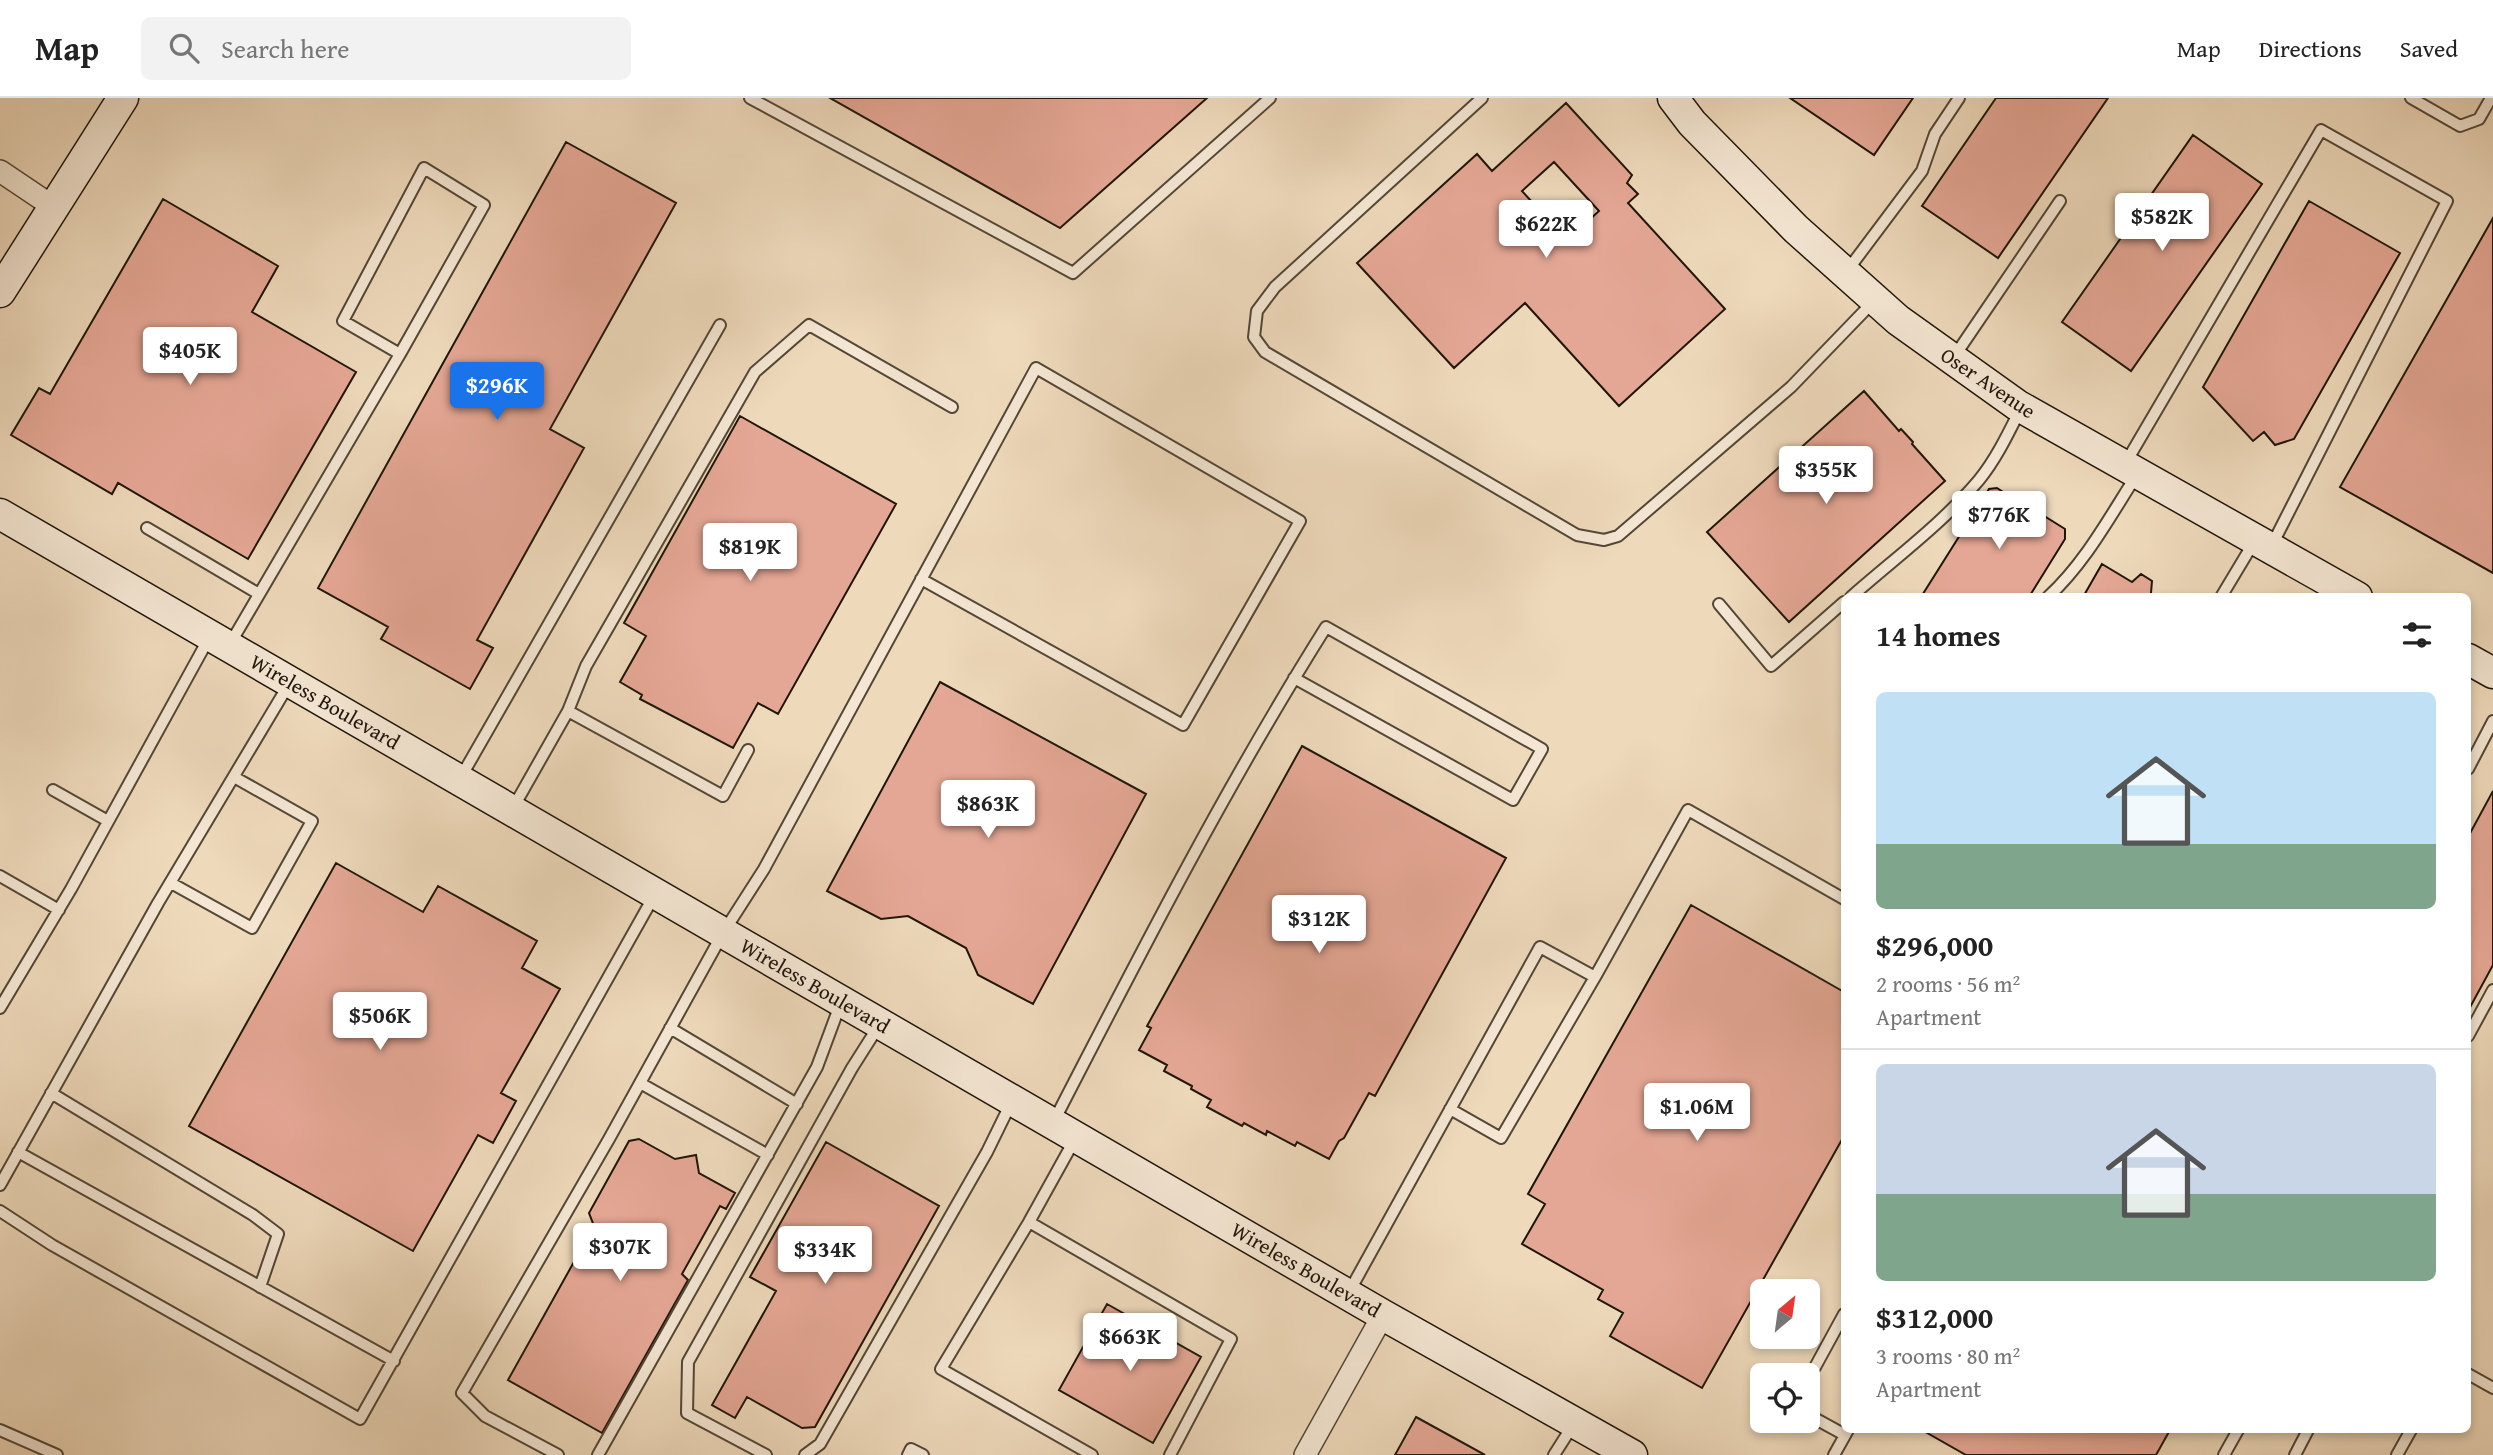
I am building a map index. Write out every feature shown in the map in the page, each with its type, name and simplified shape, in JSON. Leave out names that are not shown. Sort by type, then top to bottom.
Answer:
[{"type":"street","name":"Oser Avenue","points":[[1677,99],[1692,123],[1768,200],[1898,320],[2021,408],[2349,593]]},
{"type":"street","points":[[0,292],[55,208],[116,103]]},
{"type":"street","points":[[0,171],[55,208]]},
{"type":"street","name":"Wireless Boulevard","points":[[0,514],[1383,1315],[1632,1455]]},
{"type":"street","points":[[2471,661],[2493,673]]},
{"type":"street","points":[[1305,1455],[1383,1315]]},
{"type":"lane","points":[[750,98],[1073,273],[1270,98]]},
{"type":"lane","points":[[1482,98],[1275,287],[1256,311],[1254,337],[1265,352],[1577,535],[1604,540],[1618,536],[1791,387],[1875,300]]},
{"type":"lane","points":[[1845,273],[1922,171],[1935,134],[1959,98]]},
{"type":"lane","points":[[2411,98],[2460,126],[2479,119],[2491,98]]},
{"type":"lane","points":[[2052,593],[2083,558],[2321,130],[2447,201],[2370,356],[2263,544],[2224,593]]},
{"type":"lane","points":[[2,1001],[59,910],[108,821],[219,641],[259,594],[400,355],[484,205],[424,168],[343,321],[400,355]]},
{"type":"lane","points":[[1953,359],[2060,201]]},
{"type":"lane","points":[[460,780],[720,325]]},
{"type":"lane","points":[[511,810],[568,711],[586,666],[755,372],[809,325],[952,407]]},
{"type":"lane","points":[[558,1455],[485,1416],[462,1393],[723,933],[764,869],[921,579],[1036,368],[1300,521],[1184,725],[921,579]]},
{"type":"lane","points":[[1856,593],[1939,521],[1979,479],[2000,448],[2021,408]]},
{"type":"lane","points":[[147,528],[259,594]]},
{"type":"lane","points":[[1718,604],[1771,666],[1841,605]]},
{"type":"lane","points":[[1091,1455],[942,1369],[1029,1222],[1064,1130],[1145,943],[1294,678],[1326,626],[1542,749],[1513,800],[1294,678]]},
{"type":"lane","points":[[0,1185],[170,883],[291,682]]},
{"type":"lane","points":[[568,711],[723,796],[748,750]]},
{"type":"lane","points":[[2471,762],[2493,721]]},
{"type":"lane","points":[[170,883],[251,928],[312,821],[234,777]]},
{"type":"lane","points":[[53,790],[108,821]]},
{"type":"lane","points":[[1450,1109],[1501,1138],[1688,810],[1841,897]]},
{"type":"lane","points":[[0,876],[59,910]]},
{"type":"lane","points":[[0,1211],[52,1245],[360,1419],[655,893]]},
{"type":"lane","points":[[1347,1294],[1540,947],[1595,977]]},
{"type":"lane","points":[[2471,1030],[2493,990]]},
{"type":"lane","points":[[598,1455],[817,1067],[842,1001]]},
{"type":"lane","points":[[766,1455],[687,1413],[688,1362],[852,1068],[880,1024]]},
{"type":"lane","points":[[670,1028],[796,1104]]},
{"type":"lane","points":[[639,1083],[768,1156]]},
{"type":"lane","points":[[51,1093],[253,1215],[278,1234],[260,1287]]},
{"type":"lane","points":[[805,1455],[820,1444],[986,1152],[1012,1100]]},
{"type":"lane","points":[[18,1152],[394,1361]]},
{"type":"lane","points":[[1029,1222],[1231,1339],[1170,1455]]},
{"type":"lane","points":[[1817,1363],[1841,1320]]},
{"type":"lane","points":[[2471,1376],[2493,1388]]},
{"type":"lane","points":[[1820,1421],[1841,1430]]},
{"type":"lane","points":[[1554,1455],[1574,1422]]},
{"type":"lane","points":[[0,1430],[57,1455]]},
{"type":"lane","points":[[1834,1455],[1845,1433]]},
{"type":"lane","points":[[2224,1455],[2236,1433]]},
{"type":"lane","points":[[2295,1455],[2306,1433]]},
{"type":"lane","points":[[2397,1455],[2409,1433]]},
{"type":"lane","points":[[908,1455],[911,1449],[923,1455]]},
{"type":"building","points":[[830,98],[1207,98],[1060,228]]},
{"type":"building","points":[[1790,98],[1913,98],[1874,155]]},
{"type":"building","points":[[1996,98],[2108,98],[1998,258],[1922,206]]},
{"type":"building","points":[[1566,103],[1632,175],[1627,183],[1638,194],[1628,203],[1725,309],[1619,406],[1525,303],[1454,368],[1357,263],[1477,154],[1492,171]],"holes":[[[1554,162],[1599,211],[1567,240],[1522,191]]]},
{"type":"building","points":[[2193,135],[2262,184],[2131,371],[2062,322]]},
{"type":"building","points":[[566,142],[676,203],[550,429],[584,448],[477,640],[493,648],[470,689],[381,639],[388,627],[318,588]]},
{"type":"building","points":[[163,199],[278,266],[252,312],[356,372],[248,559],[118,483],[112,494],[11,435],[39,388],[50,394]]},
{"type":"building","points":[[2309,201],[2400,253],[2294,439],[2275,445],[2264,432],[2253,441],[2203,387]]},
{"type":"building","points":[[2493,218],[2493,573],[2340,487]]},
{"type":"building","points":[[1864,391],[1899,431],[1901,429],[1913,442],[1945,481],[1789,622],[1707,532]]},
{"type":"building","points":[[740,416],[896,504],[778,714],[758,703],[733,748],[640,699],[642,695],[620,682],[646,636],[624,623]]},
{"type":"building","points":[[1997,488],[2020,503],[2024,498],[2041,508],[2041,514],[2065,529],[2065,539],[2031,593],[1924,593],[1989,489]]},
{"type":"building","points":[[2102,564],[2132,582],[2141,574],[2152,581],[2151,593],[2085,593]]},
{"type":"building","points":[[940,682],[1146,794],[1033,1004],[978,975],[966,948],[908,916],[881,919],[827,891]]},
{"type":"building","points":[[1302,746],[1506,858],[1375,1096],[1369,1093],[1329,1159],[1297,1142],[1295,1146],[1267,1131],[1266,1135],[1244,1123],[1242,1126],[1207,1107],[1211,1100],[1164,1071],[1167,1065],[1139,1050],[1151,1028],[1147,1026]]},
{"type":"building","points":[[2493,791],[2493,965],[2471,1005],[2471,831]]},
{"type":"building","points":[[336,863],[423,912],[438,886],[537,941],[522,968],[560,989],[501,1093],[516,1101],[493,1143],[478,1135],[413,1251],[189,1126]]},
{"type":"building","points":[[1691,905],[1841,990],[1841,1141],[1763,1279],[1750,1279],[1750,1303],[1702,1388],[1610,1336],[1623,1313],[1598,1299],[1603,1290],[1522,1244],[1545,1204],[1528,1194]]},
{"type":"building","points":[[639,1139],[675,1159],[696,1155],[699,1173],[735,1193],[726,1209],[720,1206],[682,1274],[688,1280],[602,1433],[508,1380],[594,1226],[589,1213],[629,1141]]},
{"type":"building","points":[[826,1142],[939,1206],[815,1427],[802,1428],[747,1397],[735,1418],[712,1405],[776,1291],[750,1277]]},
{"type":"building","points":[[1107,1304],[1201,1357],[1153,1443],[1059,1390]]},
{"type":"building","points":[[1416,1417],[1485,1455],[1395,1455]]},
{"type":"building","points":[[1927,1433],[2168,1433],[2156,1455],[1966,1455]]}]
